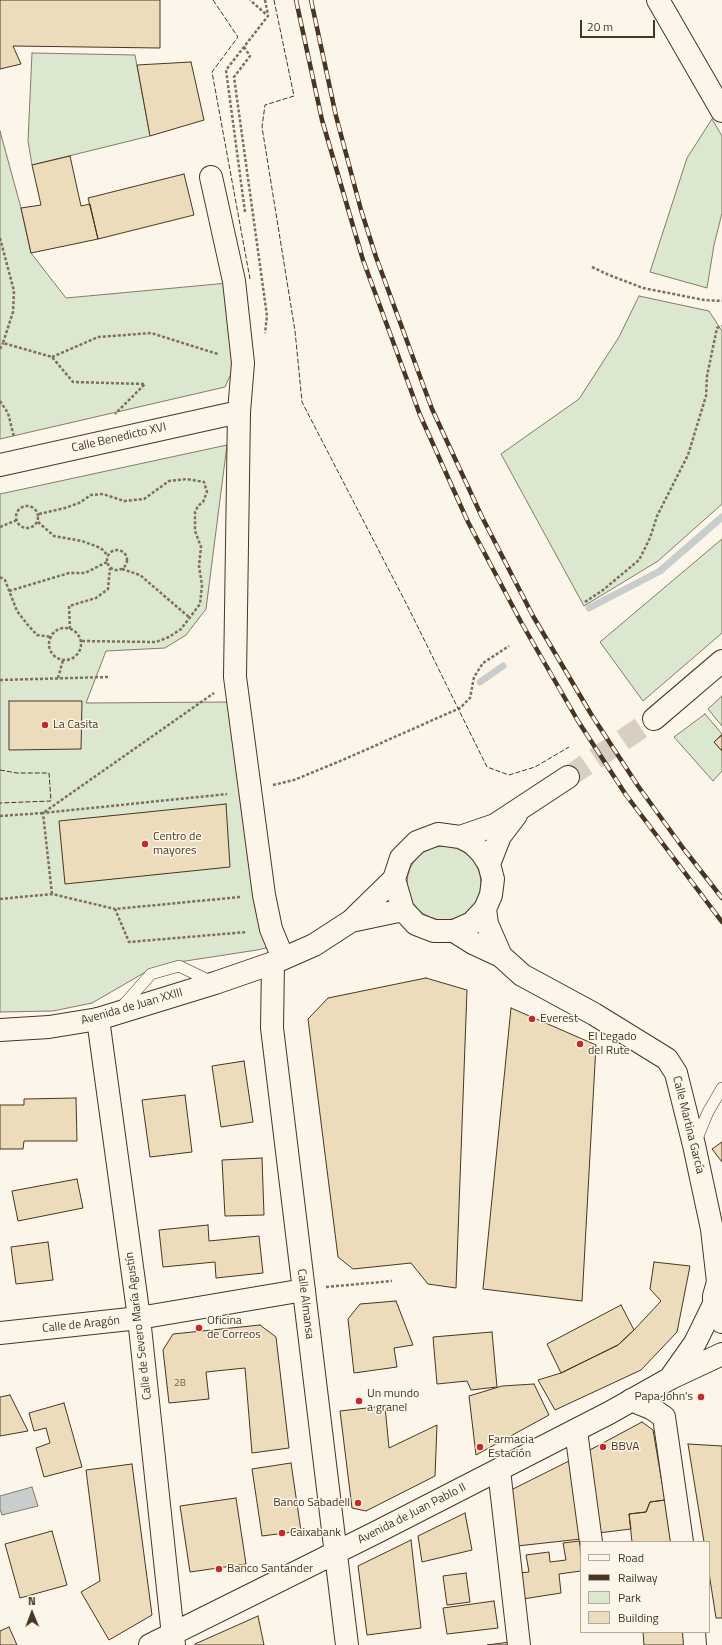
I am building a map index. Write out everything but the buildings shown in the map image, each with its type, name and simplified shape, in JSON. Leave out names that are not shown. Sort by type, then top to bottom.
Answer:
[{"type":"street","points":[[658,0],[722,111]]},
{"type":"street","points":[[211,177],[234,281],[243,363],[238,412],[235,677],[264,895],[278,961]]},
{"type":"street","name":"Calle Benedicto XVI","points":[[10,463],[238,412]]},
{"type":"street","points":[[654,719],[722,661]]},
{"type":"street","points":[[460,837],[495,825],[568,777]]},
{"type":"street","points":[[489,864],[500,836],[523,806]]},
{"type":"street","points":[[351,921],[394,879],[401,858],[417,842],[438,834],[460,837],[472,843],[482,853],[489,864],[493,880],[492,895],[485,909],[472,924],[454,931],[434,931],[416,924],[402,910],[394,879]]},
{"type":"street","points":[[485,909],[487,924],[501,956]]},
{"type":"street","points":[[351,921],[402,910]]},
{"type":"street","name":"Avenida de Juan XXIII","points":[[0,1030],[49,1027],[108,1015],[215,983],[278,961],[314,944],[351,921]]},
{"type":"street","points":[[454,931],[473,943],[501,956]]},
{"type":"street","name":"Calle Martina García","points":[[501,956],[522,975],[594,1014],[667,1058],[676,1073],[717,1233],[720,1280],[714,1296],[718,1313]]},
{"type":"street","name":"Calle Almansa","points":[[278,961],[272,1028],[298,1254],[304,1290],[336,1553],[338,1582],[347,1645]]},
{"type":"street","name":"Calle de Severo María Agustín","points":[[108,1015],[173,1639]]},
{"type":"street","name":"Calle de Aragón","points":[[0,1333],[139,1318],[304,1290]]},
{"type":"street","name":"Avenida de Juan Pablo II","points":[[671,1378],[718,1313]]},
{"type":"street","name":"Avenida de Juan Pablo II","points":[[150,1645],[173,1639],[336,1553],[610,1413],[630,1400],[671,1378],[722,1354]]},
{"type":"street","points":[[671,1378],[664,1395],[664,1416],[682,1541]]},
{"type":"street","points":[[630,1400],[651,1408],[664,1416]]},
{"type":"street","points":[[576,1430],[591,1541]]},
{"type":"street","points":[[499,1470],[519,1645]]},
{"type":"street","points":[[694,1633],[695,1645]]},
{"type":"lane","points":[[694,1145],[708,1112],[722,1088]]},
{"type":"path","points":[[250,0],[268,16]]},
{"type":"path","points":[[245,213],[226,70],[268,16],[265,0]]},
{"type":"path","points":[[244,47],[250,56],[234,78],[267,316],[265,340],[262,324]]},
{"type":"path","points":[[0,238],[14,291],[13,312],[0,349]]},
{"type":"path","points":[[592,268],[609,276],[643,288],[704,300],[722,301]]},
{"type":"path","points":[[585,602],[603,590],[639,560],[650,538],[657,516],[688,455],[706,396],[707,376],[717,328],[722,326]]},
{"type":"path","points":[[52,357],[98,337],[151,333],[223,355],[239,364],[243,363]]},
{"type":"path","points":[[3,343],[52,357],[73,382],[145,384],[111,418]]},
{"type":"path","points":[[0,401],[8,413],[10,463]]},
{"type":"path","points":[[39,514],[79,503],[91,495],[103,494],[124,501],[144,499],[169,482],[187,479],[204,482],[207,492],[203,502],[198,506],[195,512],[195,531],[200,547],[200,604],[190,618],[181,629],[169,637],[156,642],[81,641]]},
{"type":"path","points":[[24,506],[32,506],[39,514],[36,525],[29,528],[21,526],[16,520],[16,513],[21,507],[24,506]]},
{"type":"path","points":[[0,526],[16,520]]},
{"type":"path","points":[[38,522],[54,536],[82,541],[98,547],[108,556]]},
{"type":"path","points":[[70,629],[69,606],[96,598],[108,589],[110,568],[107,562],[108,556],[116,551],[122,552],[127,561],[122,569]]},
{"type":"path","points":[[9,591],[69,573],[85,573],[107,562]]},
{"type":"path","points":[[110,568],[116,570],[122,569],[140,575],[190,618]]},
{"type":"path","points":[[0,577],[5,580],[17,611],[37,635],[52,637]]},
{"type":"path","points":[[70,629],[77,634],[81,641],[80,651],[77,655],[68,660],[63,660],[54,656],[52,652],[50,646],[52,637],[59,630],[70,629]]},
{"type":"path","points":[[0,816],[249,791],[294,780],[385,742],[460,708],[470,698],[474,677],[483,664],[509,646]]},
{"type":"path","points":[[58,678],[63,660]]},
{"type":"path","points":[[0,680],[108,677]]},
{"type":"path","points":[[43,812],[235,677]]},
{"type":"path","points":[[43,812],[52,894]]},
{"type":"path","points":[[0,899],[52,894],[115,909],[264,895]]},
{"type":"path","points":[[115,909],[129,942],[271,930]]},
{"type":"path","points":[[304,1290],[392,1281]]},
{"type":"green space","points":[[32,53],[135,55],[150,136],[32,165],[28,141]]},
{"type":"green space","points":[[712,119],[722,136],[722,213],[714,245],[707,288],[650,272],[687,158]]},
{"type":"green space","points":[[0,131],[21,208],[31,253],[66,298],[228,283],[235,365],[225,387],[0,439]]},
{"type":"green space","points":[[639,296],[709,311],[722,331],[722,504],[658,561],[584,606],[501,454],[579,399],[619,337]]},
{"type":"green space","points":[[227,445],[206,609],[186,635],[165,648],[106,651],[86,703],[228,702],[270,947],[179,962],[149,970],[92,1003],[53,1011],[0,1012],[0,494]]},
{"type":"green space","points":[[722,539],[722,633],[643,701],[600,642]]},
{"type":"green space","points":[[722,696],[722,726],[708,709]]},
{"type":"green space","points":[[705,714],[722,734],[714,742],[722,751],[722,771],[713,781],[674,737]]},
{"type":"green space","points":[[444,846],[458,849],[470,857],[478,869],[481,883],[478,897],[470,909],[458,917],[444,920],[430,917],[418,909],[410,897],[407,883],[410,869],[418,857],[430,849]]},
{"type":"shaded area","points":[[32,1487],[38,1506],[2,1515],[0,1509],[0,1496]]},
{"type":"waterway","points":[[589,608],[660,571],[722,517]]},
{"type":"waterway","points":[[480,682],[503,666]]},
{"type":"tunnel","points":[[568,777],[654,719]]},
{"type":"railway","points":[[296,0],[322,120],[363,260],[420,415],[468,522],[521,622],[578,721],[626,795],[722,922]]},
{"type":"railway","points":[[311,0],[336,116],[361,210],[376,257],[432,409],[482,517],[533,616],[591,714],[638,786],[722,898]]},
{"type":"fence","points":[[213,0],[238,37],[212,72],[250,279]]},
{"type":"fence","points":[[274,0],[294,96],[265,105],[262,127],[295,331],[302,402],[408,607],[487,767],[509,775],[535,767],[569,747]]},
{"type":"fence","points":[[0,770],[17,773],[49,773],[51,801],[0,803]]},
{"type":"place","name":"La Casita","points":[[45,725]]},
{"type":"place","name":"Centro de mayores","points":[[145,844]]},
{"type":"place","name":"Everest","points":[[532,1019]]},
{"type":"place","name":"El Legado del Rute","points":[[580,1044]]},
{"type":"place","name":"Oficina de Correos","points":[[199,1328]]},
{"type":"place","name":"Papa John's","points":[[701,1397]]},
{"type":"place","name":"Un mundo a granel","points":[[359,1401]]},
{"type":"place","name":"Farmacia Estación","points":[[480,1447]]},
{"type":"place","name":"BBVA","points":[[603,1447]]},
{"type":"place","name":"Banco Sabadell","points":[[358,1503]]},
{"type":"place","name":"Caixabank","points":[[282,1533]]},
{"type":"place","name":"Banco Santander","points":[[219,1569]]}]
